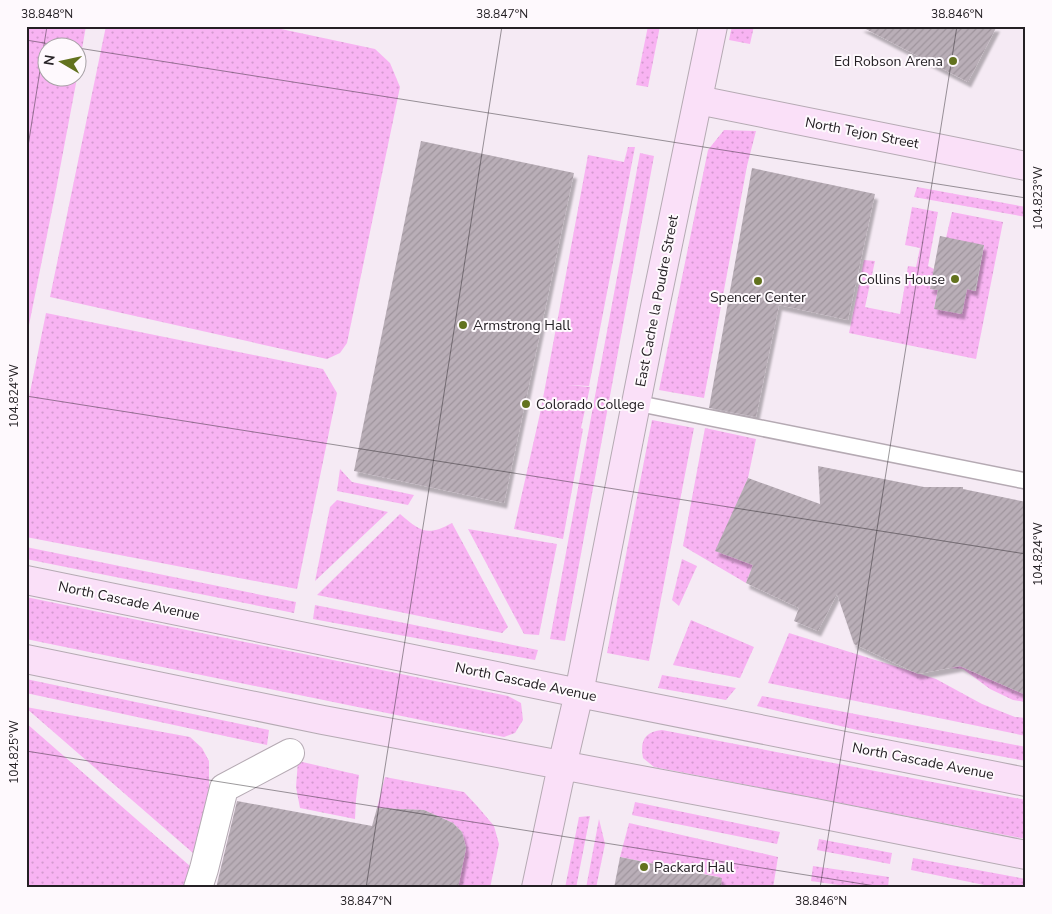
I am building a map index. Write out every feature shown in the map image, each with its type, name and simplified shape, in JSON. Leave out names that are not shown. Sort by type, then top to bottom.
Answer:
[{"type":"main road","name":"East Cache la Poudre Street","points":[[536,888],[579,694],[713,26]]},
{"type":"main road","name":"North Tejon Street","points":[[698,100],[1026,166]]},
{"type":"main road","name":"North Cascade Avenue","points":[[26,580],[579,694],[1026,782]]},
{"type":"main road","points":[[26,659],[322,720],[805,811],[1026,855]]},
{"type":"street","points":[[198,888],[224,788],[290,752]]},
{"type":"lane","points":[[636,403],[1026,481]]},
{"type":"shaded area","points":[[26,26],[86,26],[84,38],[38,38],[38,88],[75,88],[26,340]]},
{"type":"shaded area","points":[[106,26],[267,26],[375,49],[390,63],[400,87],[347,343],[340,353],[327,359],[50,297]]},
{"type":"shaded area","points":[[648,26],[660,26],[648,87],[636,85]]},
{"type":"shaded area","points":[[732,26],[754,26],[750,44],[729,40]]},
{"type":"shaded area","points":[[724,130],[756,131],[747,166],[704,398],[659,390],[708,150]]},
{"type":"shaded area","points":[[628,147],[635,147],[589,386],[567,385],[590,387],[581,428],[583,429],[563,539],[514,529],[541,409],[588,155],[624,162]]},
{"type":"shaded area","points":[[640,153],[654,156],[565,641],[550,639]]},
{"type":"shaded area","points":[[917,187],[1026,207],[1026,217],[914,197]]},
{"type":"shaded area","points":[[912,207],[938,212],[928,266],[934,269],[930,289],[938,290],[934,308],[961,314],[967,289],[976,291],[984,246],[946,238],[952,212],[1003,222],[976,359],[849,333],[864,260],[875,261],[865,307],[900,314],[908,266],[916,267],[920,248],[905,245]]},
{"type":"shaded area","points":[[46,313],[323,369],[337,393],[297,589],[26,537],[26,412]]},
{"type":"shaded area","points":[[652,420],[694,428],[649,661],[607,653]]},
{"type":"shaded area","points":[[705,428],[756,439],[748,478],[716,551],[753,565],[746,583],[683,546]]},
{"type":"shaded area","points":[[340,469],[352,482],[414,495],[408,505],[337,491]]},
{"type":"shaded area","points":[[337,500],[388,512],[315,581],[330,507]]},
{"type":"shaded area","points":[[400,514],[413,525],[424,530],[436,530],[452,523],[508,627],[502,633],[317,595]]},
{"type":"shaded area","points":[[468,529],[557,544],[539,635],[524,634]]},
{"type":"shaded area","points":[[26,547],[296,602],[294,613],[26,559]]},
{"type":"shaded area","points":[[682,559],[697,566],[679,606],[672,600]]},
{"type":"shaded area","points":[[26,597],[508,696],[521,703],[523,720],[515,733],[504,737],[26,639]]},
{"type":"shaded area","points":[[315,605],[538,650],[535,660],[313,619]]},
{"type":"shaded area","points":[[691,620],[754,647],[740,678],[673,665]]},
{"type":"shaded area","points":[[789,633],[936,679],[982,704],[1015,717],[1026,718],[1026,736],[768,683]]},
{"type":"shaded area","points":[[960,666],[1026,695],[1026,702],[1013,700],[990,689],[963,669],[949,668]]},
{"type":"shaded area","points":[[662,675],[736,688],[726,700],[658,688]]},
{"type":"shaded area","points":[[26,679],[269,730],[267,745],[26,693]]},
{"type":"shaded area","points":[[762,696],[1026,747],[1026,761],[857,730],[757,706]]},
{"type":"shaded area","points":[[26,708],[190,737],[202,748],[209,761],[209,789],[193,853]]},
{"type":"shaded area","points":[[26,723],[190,866],[184,888],[26,888]]},
{"type":"shaded area","points":[[662,730],[1026,800],[1026,839],[654,767],[643,758],[643,742],[647,735]]},
{"type":"shaded area","points":[[298,761],[359,775],[355,819],[300,808],[296,787]]},
{"type":"shaded area","points":[[385,777],[464,792],[494,826],[499,844],[490,888],[461,888],[458,886],[466,848],[462,832],[453,823],[424,810],[377,808]]},
{"type":"shaded area","points":[[635,802],[780,832],[777,844],[632,815]]},
{"type":"shaded area","points":[[590,816],[576,888],[565,888],[579,817]]},
{"type":"shaded area","points":[[599,819],[605,844],[596,888],[586,888]]},
{"type":"shaded area","points":[[629,823],[778,857],[773,888],[758,886],[756,888],[718,888],[719,877],[620,857]]},
{"type":"shaded area","points":[[819,839],[892,853],[890,864],[817,850]]},
{"type":"shaded area","points":[[913,858],[1026,879],[1026,888],[999,888],[911,870]]},
{"type":"shaded area","points":[[813,866],[889,877],[888,888],[859,888],[811,881]]},
{"type":"building","name":"Ed Robson Arena","points":[[860,26],[997,26],[968,82]]},
{"type":"building","name":"Armstrong Hall","points":[[421,141],[574,173],[504,503],[354,471]]},
{"type":"building","name":"Spencer Center","points":[[752,168],[875,194],[848,320],[779,305],[756,417],[709,408]]},
{"type":"building","name":"Collins House","points":[[940,236],[984,245],[975,291],[967,289],[962,314],[934,309],[938,290],[930,289]]},
{"type":"building","points":[[818,466],[924,487],[963,487],[963,489],[1026,502],[1026,695],[960,666],[918,674],[854,644],[837,594],[818,631],[794,621],[799,608],[746,583],[753,565],[715,551],[748,478],[820,504]]},
{"type":"building","points":[[237,801],[372,826],[377,808],[424,810],[453,823],[462,832],[466,848],[458,888],[216,888]]},
{"type":"building","name":"Packard Hall","points":[[620,857],[722,878],[721,888],[614,888]]},
{"type":"place","name":"Ed Robson Arena","points":[[953,61]]},
{"type":"place","name":"Collins House","points":[[955,279]]},
{"type":"place","name":"Spencer Center","points":[[758,281]]},
{"type":"place","name":"Armstrong Hall","points":[[463,325]]},
{"type":"place","name":"Colorado College","points":[[526,404]]},
{"type":"place","name":"Packard Hall","points":[[644,867]]}]
